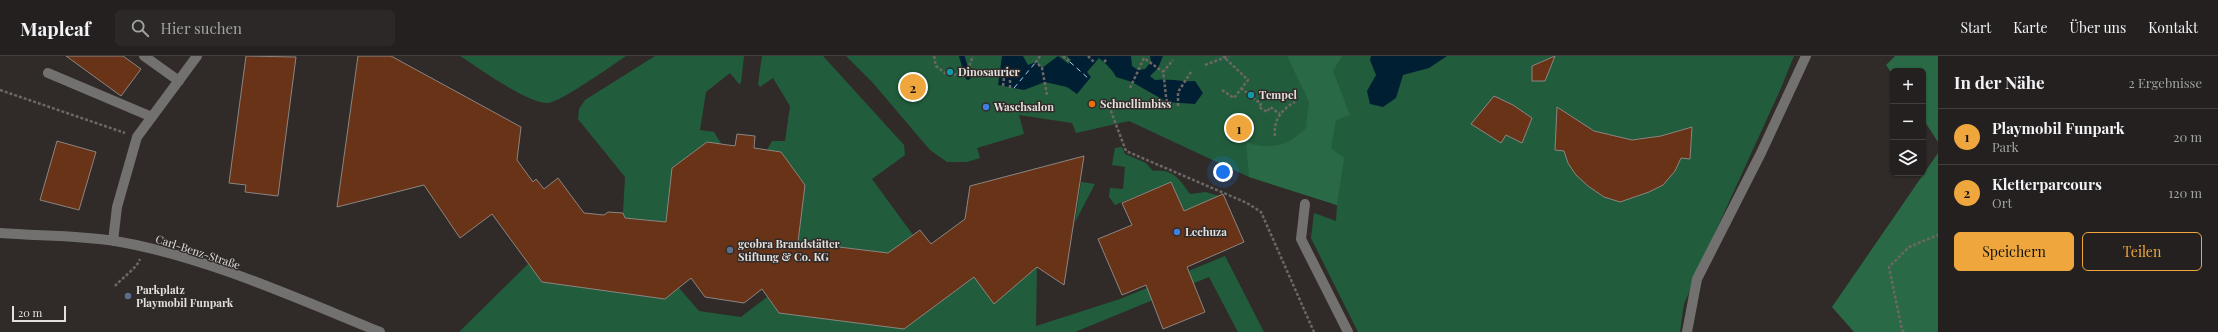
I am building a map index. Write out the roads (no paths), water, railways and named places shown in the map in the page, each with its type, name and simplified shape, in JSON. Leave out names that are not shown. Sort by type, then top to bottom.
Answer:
[{"type":"street","points":[[144,56],[178,81]]},
{"type":"street","points":[[113,241],[117,207],[137,137],[197,56]]},
{"type":"street","points":[[1688,332],[1697,279],[1761,153],[1806,56]]},
{"type":"street","points":[[48,73],[152,117]]},
{"type":"street","points":[[1305,204],[1301,239],[1348,332]]},
{"type":"street","name":"Carl-Benz-Straße","points":[[0,233],[113,241],[173,254],[280,292],[380,332]]},
{"type":"water","points":[[1002,56],[1023,56],[1028,65],[1036,62],[1042,68],[1058,56],[1069,64],[1071,60],[1067,56],[1131,56],[1132,66],[1138,70],[1145,69],[1151,62],[1150,56],[1163,56],[1158,68],[1150,76],[1155,80],[1165,79],[1195,81],[1203,93],[1195,104],[1167,102],[1132,82],[1116,77],[1111,69],[1099,58],[1087,72],[1091,77],[1077,94],[1067,87],[1045,82],[1024,90],[998,85]]},
{"type":"water","points":[[1371,56],[1447,56],[1429,68],[1403,75],[1396,98],[1383,107],[1370,104],[1367,91],[1376,75],[1370,60]]},
{"type":"waterway","points":[[962,57],[968,77]]},
{"type":"place","name":"Dinosaurier","points":[[950,72]]},
{"type":"place","name":"Kletterparcours","points":[[913,87]]},
{"type":"place","name":"Tempel","points":[[1251,95]]},
{"type":"place","name":"Schnellimbiss","points":[[1092,104]]},
{"type":"place","name":"Waschsalon","points":[[986,107]]},
{"type":"place","name":"Playmobil Funpark","points":[[1239,128]]},
{"type":"place","name":"Lechuza","points":[[1177,232]]},
{"type":"place","name":"geobra Brandstätter Stiftung & Co. KG","points":[[730,250]]},
{"type":"place","name":"Parkplatz Playmobil Funpark","points":[[128,296]]}]
